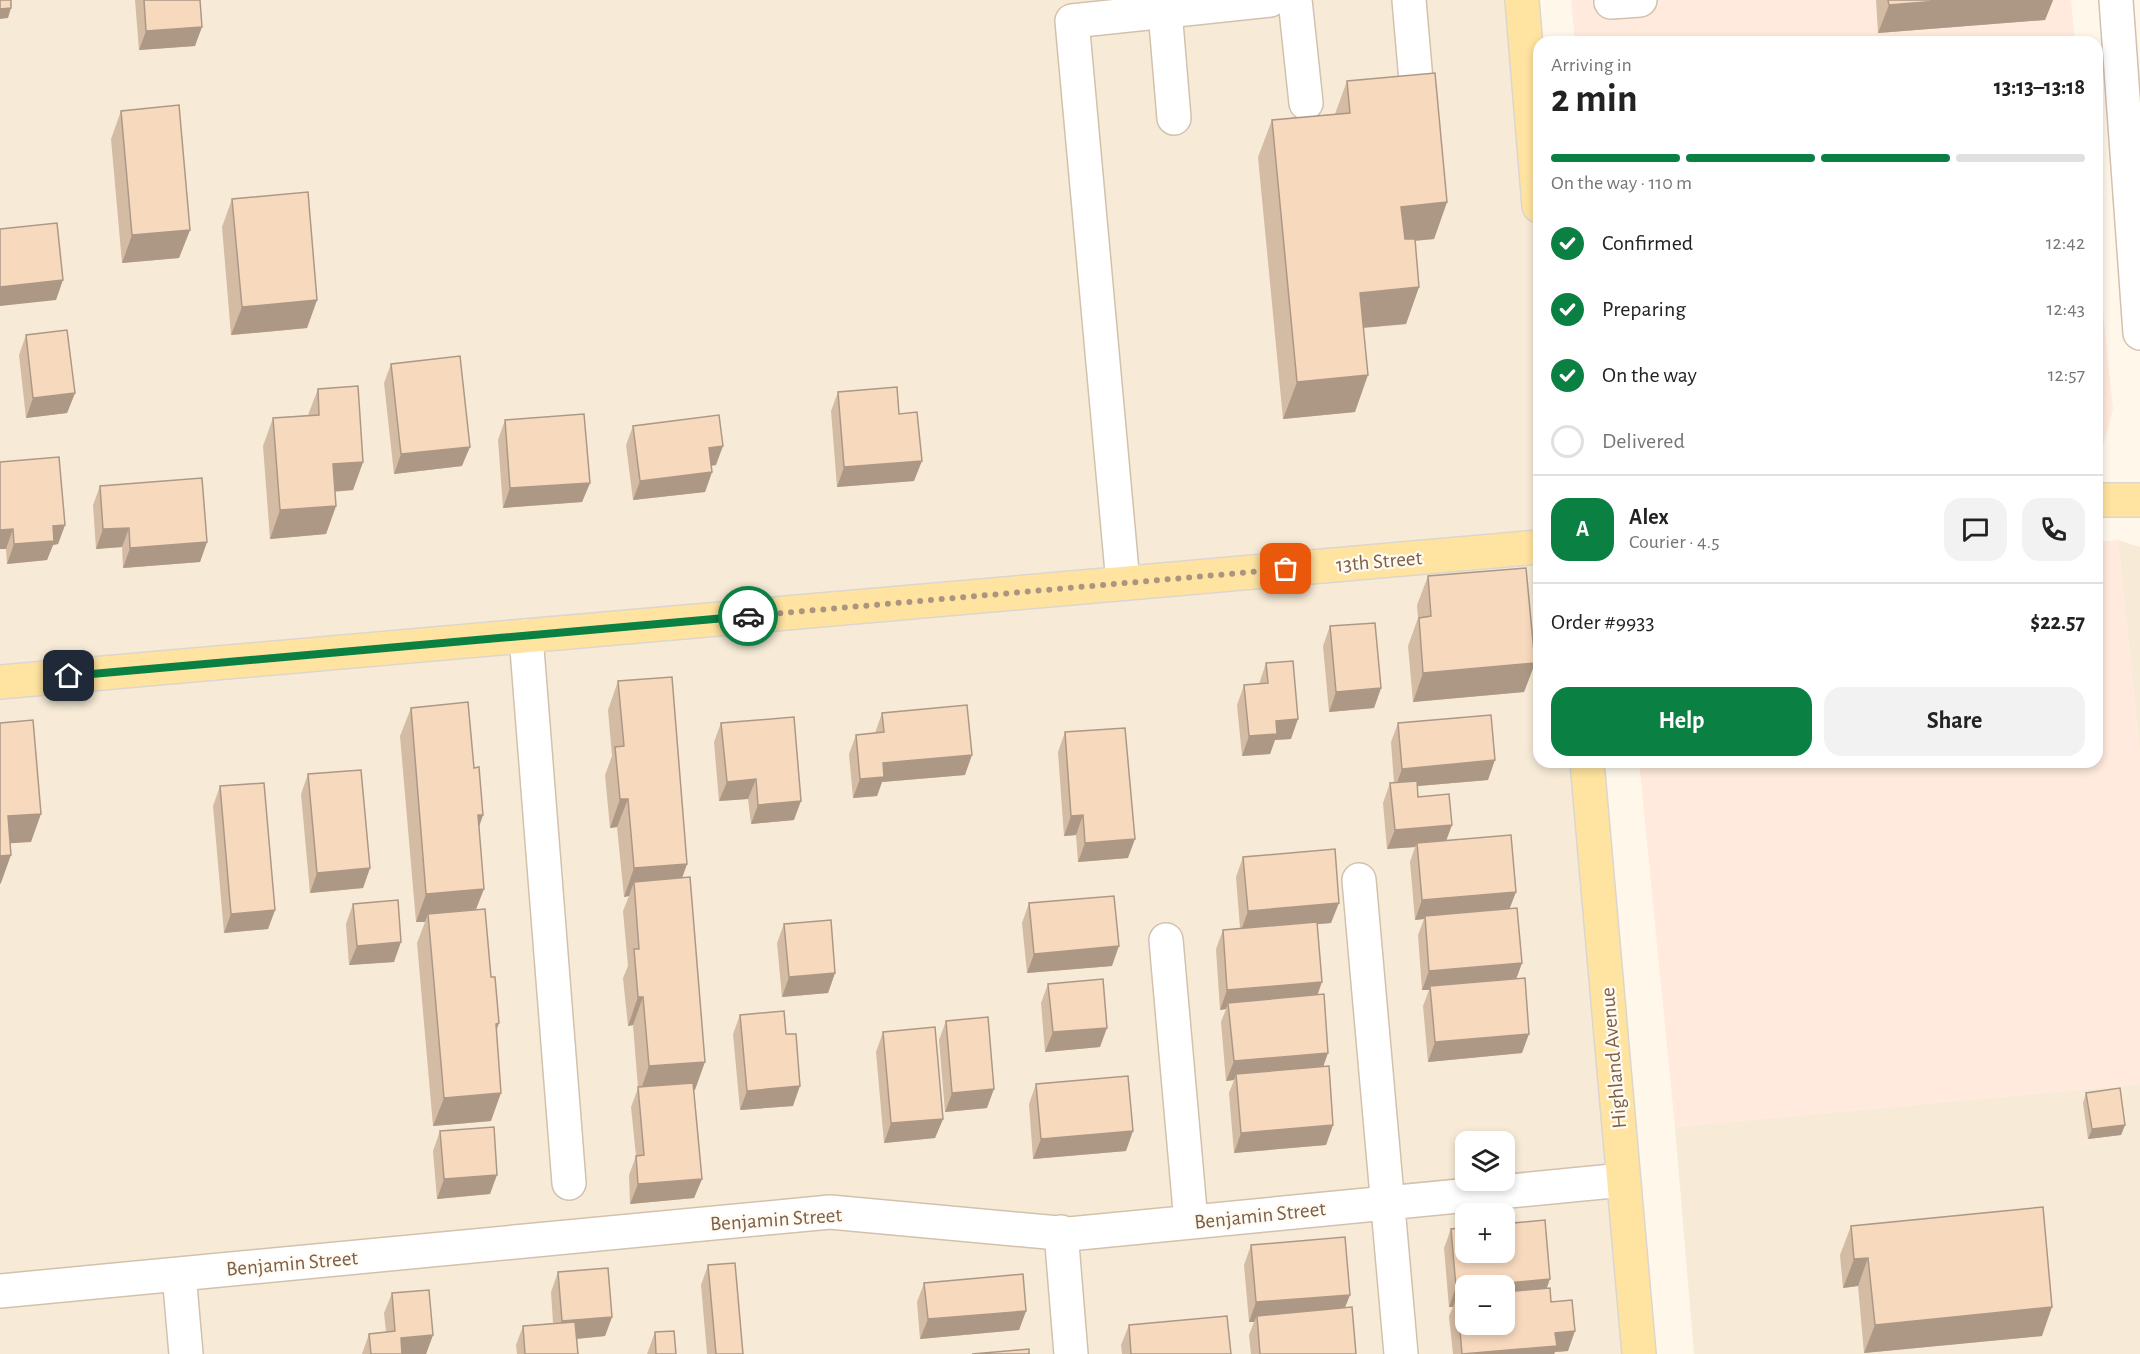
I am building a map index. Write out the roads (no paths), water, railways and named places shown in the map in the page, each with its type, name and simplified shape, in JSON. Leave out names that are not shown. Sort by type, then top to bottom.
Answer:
[{"type":"main road","points":[[1521,0],[1533,137]]},
{"type":"main road","points":[[2103,499],[2139,493]]},
{"type":"main road","name":"13th Street","points":[[0,682],[1533,548]]},
{"type":"main road","name":"Highland Avenue","points":[[1588,768],[1639,1354]]},
{"type":"street","points":[[1123,583],[1072,21],[1270,0]]},
{"type":"street","points":[[1295,0],[1306,103]]},
{"type":"street","points":[[1409,0],[1417,92]]},
{"type":"street","points":[[2116,0],[2140,333]]},
{"type":"street","points":[[1165,11],[1174,118]]},
{"type":"street","points":[[526,636],[569,1183]]},
{"type":"street","points":[[1359,880],[1401,1354]]},
{"type":"street","points":[[1166,940],[1191,1221]]},
{"type":"street","name":"Benjamin Street","points":[[0,1291],[830,1212],[1069,1234],[1623,1180]]},
{"type":"street","points":[[1060,1232],[1071,1354]]},
{"type":"street","points":[[179,1274],[186,1354]]}]
